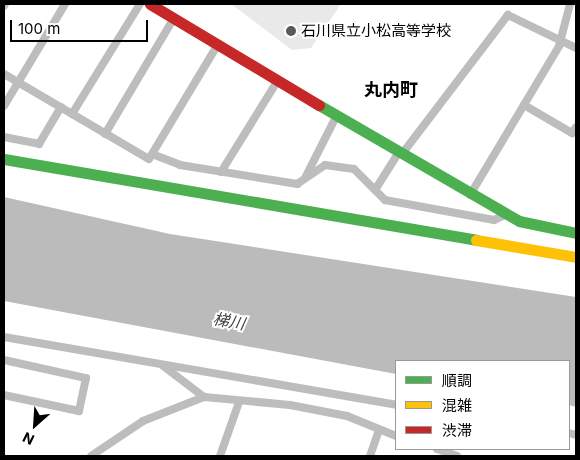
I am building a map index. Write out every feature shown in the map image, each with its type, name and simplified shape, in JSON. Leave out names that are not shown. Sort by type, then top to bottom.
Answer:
[{"type":"street","points":[[4,106],[65,4]]},
{"type":"street","points":[[72,114],[140,4]]},
{"type":"street","points":[[150,4],[470,195],[507,214],[576,233]]},
{"type":"street","points":[[470,195],[561,40],[570,4]]},
{"type":"street","points":[[375,190],[400,153],[508,15],[576,48]]},
{"type":"street","points":[[105,134],[174,18]]},
{"type":"street","points":[[4,74],[149,159],[218,44]]},
{"type":"street","points":[[222,172],[278,80]]},
{"type":"street","points":[[524,105],[572,133],[576,127]]},
{"type":"street","points":[[4,138],[39,144],[60,107]]},
{"type":"street","points":[[305,178],[337,115]]},
{"type":"street","points":[[152,154],[180,165],[297,184],[324,165],[354,169],[385,200],[494,220],[507,214]]},
{"type":"street","points":[[4,159],[576,257]]},
{"type":"street","points":[[4,337],[395,405]]},
{"type":"street","points":[[4,360],[86,378],[79,411],[4,395]]},
{"type":"street","points":[[160,364],[204,397],[300,407],[347,416],[395,436]]},
{"type":"street","points":[[92,456],[143,421],[204,397]]},
{"type":"street","points":[[220,456],[238,402]]},
{"type":"street","points":[[370,456],[379,430]]},
{"type":"street","points":[[440,450],[457,456]]},
{"type":"shaded area","name":"石川県立小松高等学校","points":[[231,4],[341,4],[311,48],[292,50]]},
{"type":"water","name":"梯川","points":[[4,197],[170,234],[576,297],[576,407],[570,405],[570,360],[395,360],[395,374],[4,301]]},
{"type":"traffic: fast","points":[[319,105],[519,221],[576,233]]},
{"type":"traffic: fast","points":[[4,159],[476,240]]},
{"type":"traffic: slow","points":[[476,240],[576,257]]},
{"type":"traffic: jam","points":[[150,4],[319,105]]},
{"type":"place","name":"石川県立小松高等学校","points":[[291,31]]},
{"type":"district","name":"丸内町","points":[[391,90]]}]
